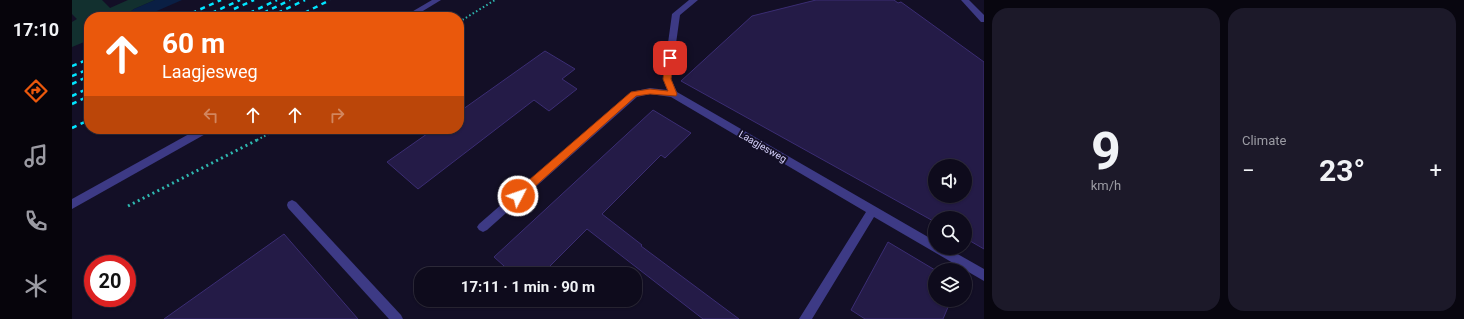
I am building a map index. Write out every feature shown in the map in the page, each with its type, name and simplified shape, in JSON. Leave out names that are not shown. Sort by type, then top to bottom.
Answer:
[{"type":"street","points":[[415,12],[437,0]]},
{"type":"street","points":[[673,94],[667,79],[676,14],[694,0]]},
{"type":"street","points":[[964,0],[984,20]]},
{"type":"street","name":"Laagjesweg","points":[[483,227],[634,94],[650,91],[673,94],[928,242]]},
{"type":"street","points":[[72,204],[197,134]]},
{"type":"street","points":[[292,205],[397,319]]},
{"type":"street","points":[[804,319],[873,210]]},
{"type":"street","name":"Laagjesweg","points":[[950,255],[984,275]]},
{"type":"path","points":[[464,19],[495,0]]},
{"type":"path","points":[[128,206],[268,134]]},
{"type":"green space","points":[[72,0],[102,0],[110,8],[128,0],[155,0],[130,12],[84,12],[84,42],[72,47],[72,22],[77,19],[72,14]]},
{"type":"water","points":[[155,0],[182,0],[154,12],[130,12]]},
{"type":"building","points":[[816,0],[894,0],[898,3],[901,2],[984,62],[984,249],[972,242],[972,211],[928,211],[928,218],[681,81],[752,16]]},
{"type":"building","points":[[545,51],[575,69],[562,79],[577,89],[549,111],[534,100],[418,189],[387,162],[427,134],[464,134],[464,108]]},
{"type":"building","points":[[653,110],[691,133],[665,158],[661,155],[602,214],[642,245],[641,246],[739,319],[703,319],[642,272],[642,267],[636,267],[587,229],[549,267],[505,267],[494,257]]},
{"type":"building","points":[[284,234],[358,319],[164,319]]},
{"type":"building","points":[[888,242],[928,266],[928,307],[948,307],[943,319],[865,319],[851,310]]},
{"type":"railway","points":[[194,12],[221,0]]},
{"type":"railway","points":[[214,12],[240,0]]},
{"type":"railway","points":[[234,9],[254,0]]},
{"type":"railway","points":[[252,12],[277,0]]},
{"type":"railway","points":[[265,12],[290,0]]},
{"type":"railway","points":[[280,12],[305,0]]},
{"type":"railway","points":[[306,12],[330,0]]},
{"type":"railway","points":[[72,66],[84,61]]},
{"type":"railway","points":[[72,76],[84,71]]},
{"type":"railway","points":[[72,84],[84,78]]},
{"type":"railway","points":[[72,96],[84,90]]},
{"type":"railway","points":[[72,104],[84,98]]},
{"type":"railway","points":[[72,128],[84,122]]},
{"type":"route","points":[[518,196],[634,94],[650,91],[673,94],[667,79],[670,58]]}]
